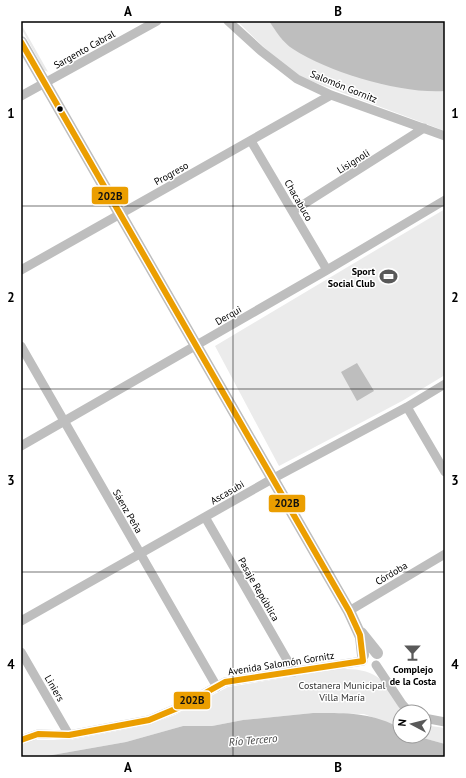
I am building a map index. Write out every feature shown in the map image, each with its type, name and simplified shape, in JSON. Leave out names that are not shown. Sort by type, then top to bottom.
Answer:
[{"type":"main road","points":[[21,42],[377,659]]},
{"type":"main road","points":[[359,630],[363,642],[363,658]]},
{"type":"street","name":"Sargento Cabral","points":[[21,96],[157,21]]},
{"type":"street","name":"Salomón Gornitz","points":[[228,21],[282,69],[297,79],[331,95],[445,136]]},
{"type":"street","name":"Progreso","points":[[21,270],[119,213],[252,141],[331,95]]},
{"type":"street","name":"Lisignoli","points":[[293,211],[424,128]]},
{"type":"street","name":"Chacabuco","points":[[252,141],[327,270]]},
{"type":"street","name":"Derqui","points":[[21,446],[197,346],[445,200]]},
{"type":"street","name":"Sáenz Peña","points":[[21,346],[217,687]]},
{"type":"street","name":"Ascasubi","points":[[21,621],[272,479],[407,407],[445,384]]},
{"type":"street","points":[[407,407],[445,472]]},
{"type":"street","name":"Pasaje República","points":[[205,517],[294,672]]},
{"type":"street","name":"Córdoba","points":[[349,611],[445,554]]},
{"type":"street","name":"Avenida Salomón Gornitz","points":[[21,740],[38,734],[69,735],[149,720],[180,707],[217,687],[232,681],[294,672],[363,658],[370,650],[377,659]]},
{"type":"street","name":"Liniers","points":[[21,652],[69,735]]},
{"type":"street","points":[[363,658],[370,667],[377,659],[402,704]]},
{"type":"street","points":[[432,720],[445,722]]},
{"type":"green space","points":[[237,21],[269,21],[282,39],[401,87],[445,91],[445,131],[303,78],[279,62]]},
{"type":"green space","points":[[21,24],[48,72],[44,70],[21,28]]},
{"type":"green space","name":"Sport Social Club","points":[[445,209],[445,375],[402,401],[279,466],[215,346]]},
{"type":"green space","name":"Costanera Municipal Villa María","points":[[340,669],[353,669],[364,671],[379,678],[391,692],[398,704],[392,704],[392,725],[364,714],[313,713],[243,720],[212,726],[183,726],[126,742],[41,757],[21,757],[21,745],[31,740],[70,740],[148,725],[175,715],[228,687]]},
{"type":"green space","points":[[432,726],[445,728],[445,744],[432,740]]},
{"type":"water","points":[[269,21],[445,21],[445,91],[408,89],[346,74],[308,58],[293,49],[280,36]]},
{"type":"water","points":[[357,363],[374,391],[357,401],[341,372]]},
{"type":"water","name":"Río Tercero","points":[[313,713],[358,714],[379,719],[392,724],[392,744],[432,744],[432,740],[445,744],[445,757],[41,757],[126,742],[183,726],[212,726],[243,720]]},
{"type":"transit line","name":"202B","points":[[21,42],[349,611],[360,635],[363,661],[225,682],[180,707],[149,720],[69,735],[38,734],[21,740]]},
{"type":"place","name":"Sport Social Club","points":[[388,277]]},
{"type":"place","name":"Complejo de la Costa","points":[[413,652]]}]
